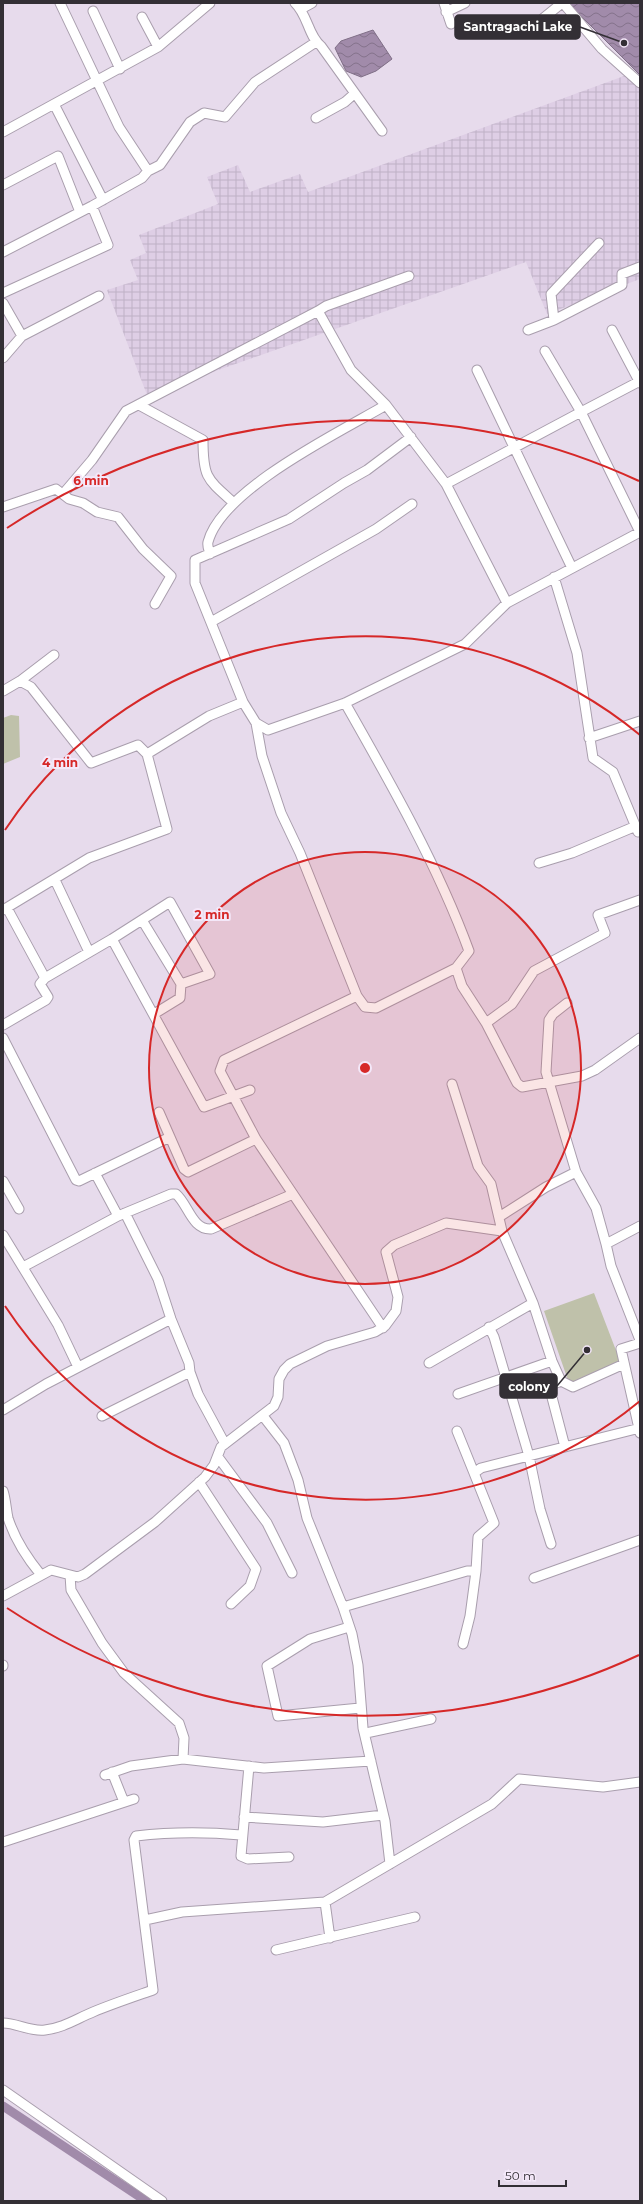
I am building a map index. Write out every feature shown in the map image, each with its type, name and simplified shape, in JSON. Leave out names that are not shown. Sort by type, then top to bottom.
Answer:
[{"type":"street","points":[[60,3],[119,127],[148,171]]},
{"type":"street","points":[[3,132],[97,82],[158,47],[210,3]]},
{"type":"street","points":[[312,3],[298,6],[316,42],[321,46],[382,131]]},
{"type":"street","points":[[450,24],[445,7],[465,3]]},
{"type":"street","points":[[520,33],[542,20],[563,3],[602,49],[640,83]]},
{"type":"street","points":[[92,11],[120,69]]},
{"type":"street","points":[[142,17],[158,47]]},
{"type":"street","points":[[3,252],[92,206],[142,178],[148,171],[160,165],[190,122],[204,114],[225,117],[255,82],[316,42]]},
{"type":"street","points":[[316,118],[346,102],[354,94]]},
{"type":"street","points":[[54,104],[103,200]]},
{"type":"street","points":[[3,185],[58,156],[80,212]]},
{"type":"street","points":[[3,293],[108,245],[92,206]]},
{"type":"street","points":[[554,320],[551,294],[599,243]]},
{"type":"street","points":[[528,330],[554,320],[622,285],[622,274],[640,267]]},
{"type":"street","points":[[63,494],[92,460],[126,411],[326,306],[409,276]]},
{"type":"street","points":[[3,358],[22,336],[99,296]]},
{"type":"street","points":[[3,303],[22,336]]},
{"type":"street","points":[[318,311],[351,370],[386,405],[412,437],[446,484],[507,603]]},
{"type":"street","points":[[446,484],[514,446],[640,382],[612,330]]},
{"type":"street","points":[[256,723],[268,730],[345,704],[465,644],[507,603],[640,532],[581,412],[545,351]]},
{"type":"street","points":[[477,370],[572,568]]},
{"type":"street","points":[[139,405],[203,440],[203,465],[208,479],[234,503]]},
{"type":"street","points":[[210,554],[207,544],[215,525],[234,503],[279,468],[386,405]]},
{"type":"street","points":[[345,704],[389,780],[458,920],[469,951],[456,968],[376,1008],[365,1007],[357,996],[300,853],[281,813],[262,756],[256,723],[243,702],[195,583],[195,560],[289,519],[344,483],[367,470],[412,437]]},
{"type":"street","points":[[3,507],[56,489],[69,499],[83,503],[97,512],[118,516],[142,549],[171,576],[155,604]]},
{"type":"street","points":[[210,622],[376,530],[412,504]]},
{"type":"street","points":[[538,863],[572,853],[638,829],[613,772],[593,758],[577,653],[555,577]]},
{"type":"street","points":[[3,691],[20,681],[54,655]]},
{"type":"street","points":[[20,681],[31,688],[91,763],[138,744],[147,754],[167,829],[89,858],[5,909],[45,978]]},
{"type":"street","points":[[147,754],[208,716],[243,702]]},
{"type":"street","points":[[589,738],[640,721]]},
{"type":"street","points":[[55,880],[89,952]]},
{"type":"street","points":[[486,1023],[512,1004],[534,971],[605,933],[598,916],[640,900]]},
{"type":"street","points":[[3,1025],[46,1000],[48,997],[40,984],[45,978],[112,939],[170,902],[210,974],[181,984]]},
{"type":"street","points":[[142,920],[181,984],[180,998],[154,1014]]},
{"type":"street","points":[[112,939],[204,1107],[232,1095],[250,1090]]},
{"type":"street","points":[[456,968],[462,986],[486,1023],[517,1083],[522,1087],[582,1076],[595,1070],[640,1038]]},
{"type":"street","points":[[357,996],[224,1060],[220,1072],[256,1139],[383,1328]]},
{"type":"street","points":[[474,1472],[481,1468],[640,1430],[621,1349],[640,1342],[611,1266],[596,1208],[576,1172],[546,1072],[549,1020],[552,1014],[567,1003]]},
{"type":"street","points":[[3,1038],[76,1180],[79,1181],[170,1137]]},
{"type":"street","points":[[452,1084],[478,1166],[491,1184],[502,1231],[533,1303],[552,1361],[561,1381],[573,1387],[624,1364]]},
{"type":"street","points":[[159,1112],[184,1169],[188,1172],[256,1139]]},
{"type":"street","points":[[499,1217],[546,1187],[576,1172]]},
{"type":"street","points":[[95,1173],[158,1279],[171,1319],[189,1363],[190,1372],[198,1394],[225,1444]]},
{"type":"street","points":[[3,1181],[19,1209]]},
{"type":"street","points":[[23,1267],[121,1215],[171,1194],[176,1194],[180,1198],[194,1221],[202,1228],[211,1229],[293,1194]]},
{"type":"street","points":[[3,1596],[41,1575],[54,1570],[78,1577],[85,1574],[155,1522],[209,1472],[225,1444],[263,1416],[277,1402],[280,1379],[284,1370],[290,1364],[327,1346],[383,1328],[396,1310],[398,1296],[386,1252],[394,1245],[446,1223],[502,1231]]},
{"type":"street","points":[[606,1244],[640,1226]]},
{"type":"street","points":[[3,1235],[58,1325],[78,1367]]},
{"type":"street","points":[[430,1363],[489,1327],[533,1303]]},
{"type":"street","points":[[3,1410],[78,1367],[171,1319]]},
{"type":"street","points":[[489,1327],[494,1337],[507,1378],[529,1456],[540,1509],[551,1544]]},
{"type":"street","points":[[458,1394],[552,1361]]},
{"type":"street","points":[[102,1416],[190,1372]]},
{"type":"street","points":[[561,1381],[549,1386],[565,1447]]},
{"type":"street","points":[[263,1416],[284,1443],[298,1480],[307,1518],[343,1607],[352,1634],[358,1665],[360,1708],[363,1728],[366,1733],[383,1815],[390,1864]]},
{"type":"street","points":[[457,1431],[494,1523],[478,1537],[476,1570],[470,1616],[463,1644]]},
{"type":"street","points":[[218,1457],[266,1523],[292,1573]]},
{"type":"street","points":[[199,1482],[256,1569],[250,1586],[231,1604]]},
{"type":"street","points":[[3,1491],[14,1534],[28,1559],[41,1575]]},
{"type":"street","points":[[534,1578],[640,1540]]},
{"type":"street","points":[[343,1607],[467,1571],[476,1570]]},
{"type":"street","points":[[70,1575],[71,1590],[102,1644],[124,1673],[179,1723],[184,1738],[183,1759]]},
{"type":"street","points":[[349,1627],[310,1639],[267,1666],[278,1716],[360,1708]]},
{"type":"street","points":[[366,1733],[431,1719]]},
{"type":"street","points":[[124,1802],[109,1774],[131,1766],[183,1759],[264,1768],[371,1761]]},
{"type":"street","points":[[249,1766],[241,1856],[248,1859],[288,1857]]},
{"type":"street","points":[[146,1920],[182,1912],[325,1902],[492,1804],[519,1779],[603,1787],[640,1782]]},
{"type":"street","points":[[3,1842],[134,1799]]},
{"type":"street","points":[[244,1817],[323,1822],[383,1815]]},
{"type":"street","points":[[3,2024],[10,2023],[31,2030],[44,2030],[67,2025],[91,2012],[153,1990],[146,1920],[134,1840],[136,1836],[171,1833],[242,1835]]},
{"type":"street","points":[[325,1902],[330,1938]]},
{"type":"street","points":[[276,1950],[290,1945],[330,1938],[415,1917]]},
{"type":"street","points":[[3,2090],[162,2201]]},
{"type":"shaded area","points":[[635,72],[640,78],[640,279],[547,314],[526,262],[147,395],[107,290],[138,280],[130,260],[146,253],[139,235],[218,204],[207,177],[238,165],[250,192],[300,174],[308,192]]},
{"type":"green space","points":[[11,715],[19,716],[20,757],[3,764],[3,718]]},
{"type":"green space","points":[[594,1293],[622,1366],[571,1389],[544,1311]]},
{"type":"water","points":[[568,3],[640,3],[640,75]]},
{"type":"water","points":[[373,30],[392,59],[376,71],[361,77],[346,71],[335,48],[341,41]]},
{"type":"waterway","points":[[3,2106],[146,2201]]},
{"type":"place","name":"Santragachi Lake","points":[[624,43]]},
{"type":"place","name":"colony","points":[[587,1350]]}]
